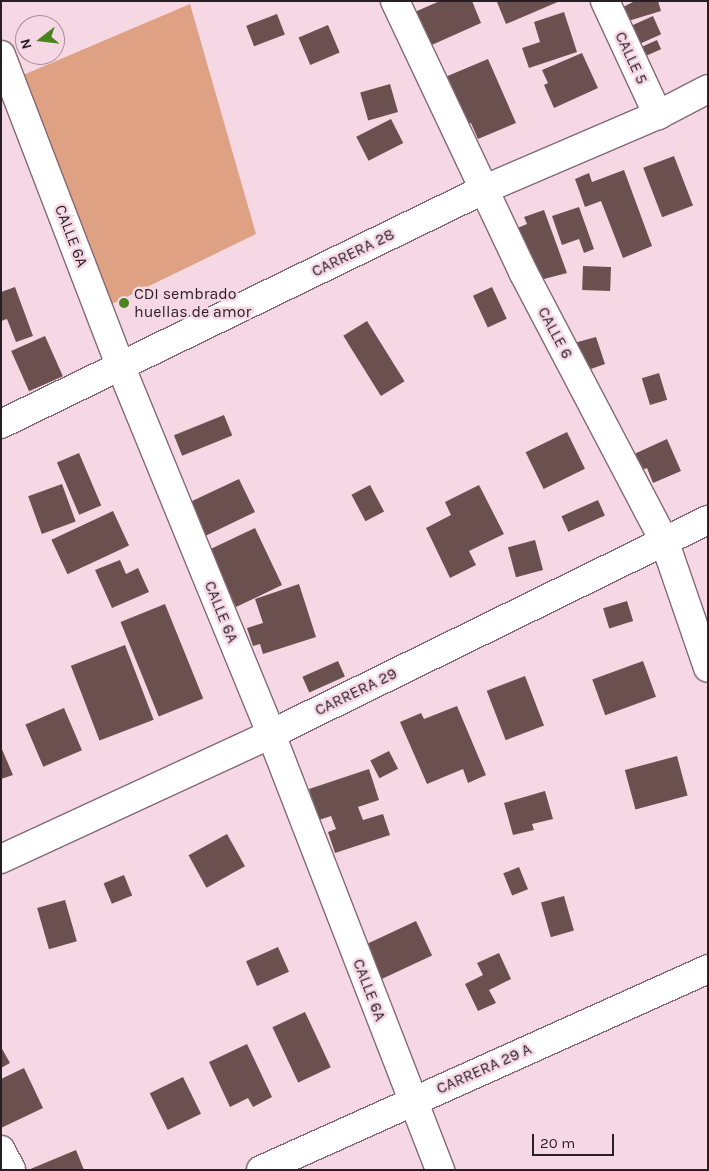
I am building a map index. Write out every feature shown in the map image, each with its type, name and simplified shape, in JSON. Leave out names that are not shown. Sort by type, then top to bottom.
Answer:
[{"type":"street","name":"CALLE 6","points":[[395,1],[523,272],[664,540],[708,668]]},
{"type":"street","name":"CALLE 5","points":[[605,1],[658,115]]},
{"type":"street","name":"CALLE 6A","points":[[1,56],[120,364],[272,734],[411,1102],[440,1170]]},
{"type":"street","name":"CARRERA 28","points":[[1,424],[120,364],[485,189],[658,115],[708,89]]},
{"type":"street","name":"CARRERA 29","points":[[1,859],[272,734],[708,520]]},
{"type":"street","name":"CARRERA 29 A","points":[[261,1170],[708,968]]},
{"type":"street","points":[[1,1150],[11,1170]]},
{"type":"shaded area","points":[[190,4],[256,234],[110,305],[16,78],[47,65],[65,65],[65,57]]},
{"type":"building","points":[[440,1],[472,1],[481,23],[425,48],[410,14]]},
{"type":"building","points":[[560,1],[506,24],[497,2]]},
{"type":"building","points":[[635,1],[658,1],[661,11],[628,21],[623,7]]},
{"type":"building","points":[[564,12],[577,52],[529,68],[522,48],[540,42],[534,22]]},
{"type":"building","points":[[277,14],[285,35],[254,46],[246,26]]},
{"type":"building","points":[[653,16],[661,34],[631,48],[623,29]]},
{"type":"building","points":[[328,25],[340,53],[310,65],[299,38]]},
{"type":"building","points":[[657,40],[661,49],[636,60],[632,51]]},
{"type":"building","points":[[582,53],[598,88],[554,108],[544,85],[548,83],[542,70]]},
{"type":"building","points":[[488,59],[516,123],[478,139],[471,123],[464,126],[456,107],[460,105],[454,91],[445,95],[438,80]]},
{"type":"building","points":[[390,84],[398,112],[368,120],[360,93]]},
{"type":"building","points":[[391,119],[403,143],[369,161],[356,137]]},
{"type":"building","points":[[674,156],[693,205],[662,217],[643,168]]},
{"type":"building","points":[[624,170],[652,246],[623,258],[601,201],[585,207],[575,179],[589,173],[592,182]]},
{"type":"building","points":[[579,207],[594,249],[584,253],[579,239],[562,245],[552,216]]},
{"type":"building","points":[[544,210],[567,273],[540,280],[515,229],[527,224],[524,217]]},
{"type":"building","points":[[583,266],[611,267],[610,291],[582,290]]},
{"type":"building","points":[[15,287],[33,336],[16,342],[7,319],[1,321],[1,292]]},
{"type":"building","points":[[492,287],[507,319],[488,328],[473,296]]},
{"type":"building","points":[[367,321],[405,381],[381,396],[343,336]]},
{"type":"building","points":[[45,336],[63,376],[29,391],[11,351]]},
{"type":"building","points":[[596,337],[605,364],[588,370],[574,343]]},
{"type":"building","points":[[659,373],[667,400],[650,405],[642,378]]},
{"type":"building","points":[[224,415],[232,435],[182,456],[174,435]]},
{"type":"building","points":[[567,432],[585,469],[544,489],[526,452]]},
{"type":"building","points":[[667,439],[681,471],[653,483],[647,468],[639,471],[632,455]]},
{"type":"building","points":[[79,453],[101,505],[79,515],[57,462]]},
{"type":"building","points":[[239,479],[255,512],[199,539],[190,520],[197,516],[190,502]]},
{"type":"building","points":[[62,484],[76,522],[42,534],[28,496]]},
{"type":"building","points":[[370,485],[384,511],[366,521],[351,495]]},
{"type":"building","points":[[479,485],[504,534],[469,551],[476,565],[450,578],[426,528],[451,515],[445,502]]},
{"type":"building","points":[[598,500],[605,516],[568,532],[561,516]]},
{"type":"building","points":[[113,511],[129,545],[67,574],[51,540]]},
{"type":"building","points":[[255,528],[282,585],[236,607],[223,580],[215,585],[200,554]]},
{"type":"building","points":[[535,540],[543,570],[516,577],[508,547]]},
{"type":"building","points":[[120,560],[126,574],[138,568],[149,592],[112,608],[95,570]]},
{"type":"building","points":[[299,584],[316,637],[263,654],[260,644],[253,646],[247,628],[263,623],[255,599]]},
{"type":"building","points":[[627,601],[633,621],[609,628],[603,608]]},
{"type":"building","points":[[165,604],[203,699],[159,717],[120,622]]},
{"type":"building","points":[[125,645],[154,720],[100,740],[71,666]]},
{"type":"building","points":[[338,661],[345,677],[309,692],[302,677]]},
{"type":"building","points":[[643,661],[656,697],[605,715],[592,679]]},
{"type":"building","points":[[525,676],[544,725],[506,740],[487,691]]},
{"type":"building","points":[[457,706],[486,775],[468,783],[463,769],[427,784],[400,722],[421,713],[424,719]]},
{"type":"building","points":[[64,708],[82,750],[43,767],[25,724]]},
{"type":"building","points":[[1,747],[13,775],[1,779]]},
{"type":"building","points":[[389,751],[398,769],[379,778],[370,761]]},
{"type":"building","points":[[677,756],[688,796],[635,810],[625,770]]},
{"type":"building","points":[[369,769],[379,800],[358,807],[363,820],[383,814],[390,835],[335,853],[328,832],[336,829],[331,816],[319,820],[309,789]]},
{"type":"building","points":[[545,791],[553,819],[532,824],[534,830],[513,835],[504,803]]},
{"type":"building","points":[[227,834],[245,866],[206,888],[189,855]]},
{"type":"building","points":[[519,867],[528,889],[512,896],[503,873]]},
{"type":"building","points":[[124,875],[132,895],[112,904],[104,883]]},
{"type":"building","points":[[564,896],[574,931],[551,937],[541,903]]},
{"type":"building","points":[[65,900],[77,941],[49,949],[37,908]]},
{"type":"building","points":[[416,921],[432,955],[373,983],[357,948]]},
{"type":"building","points":[[278,947],[289,972],[257,986],[246,961]]},
{"type":"building","points":[[499,953],[511,979],[489,990],[496,1003],[478,1011],[465,984],[483,975],[477,963]]},
{"type":"building","points":[[305,1012],[331,1067],[298,1082],[272,1027]]},
{"type":"building","points":[[247,1044],[272,1097],[253,1107],[248,1098],[230,1107],[209,1062]]},
{"type":"building","points":[[1,1047],[10,1063],[1,1068]]},
{"type":"building","points":[[24,1068],[43,1108],[1,1128],[1,1079]]},
{"type":"building","points":[[183,1077],[201,1114],[168,1130],[150,1093]]},
{"type":"building","points":[[76,1150],[84,1170],[28,1170]]},
{"type":"place","name":"CDI sembrado huellas de amor","points":[[124,303]]}]
